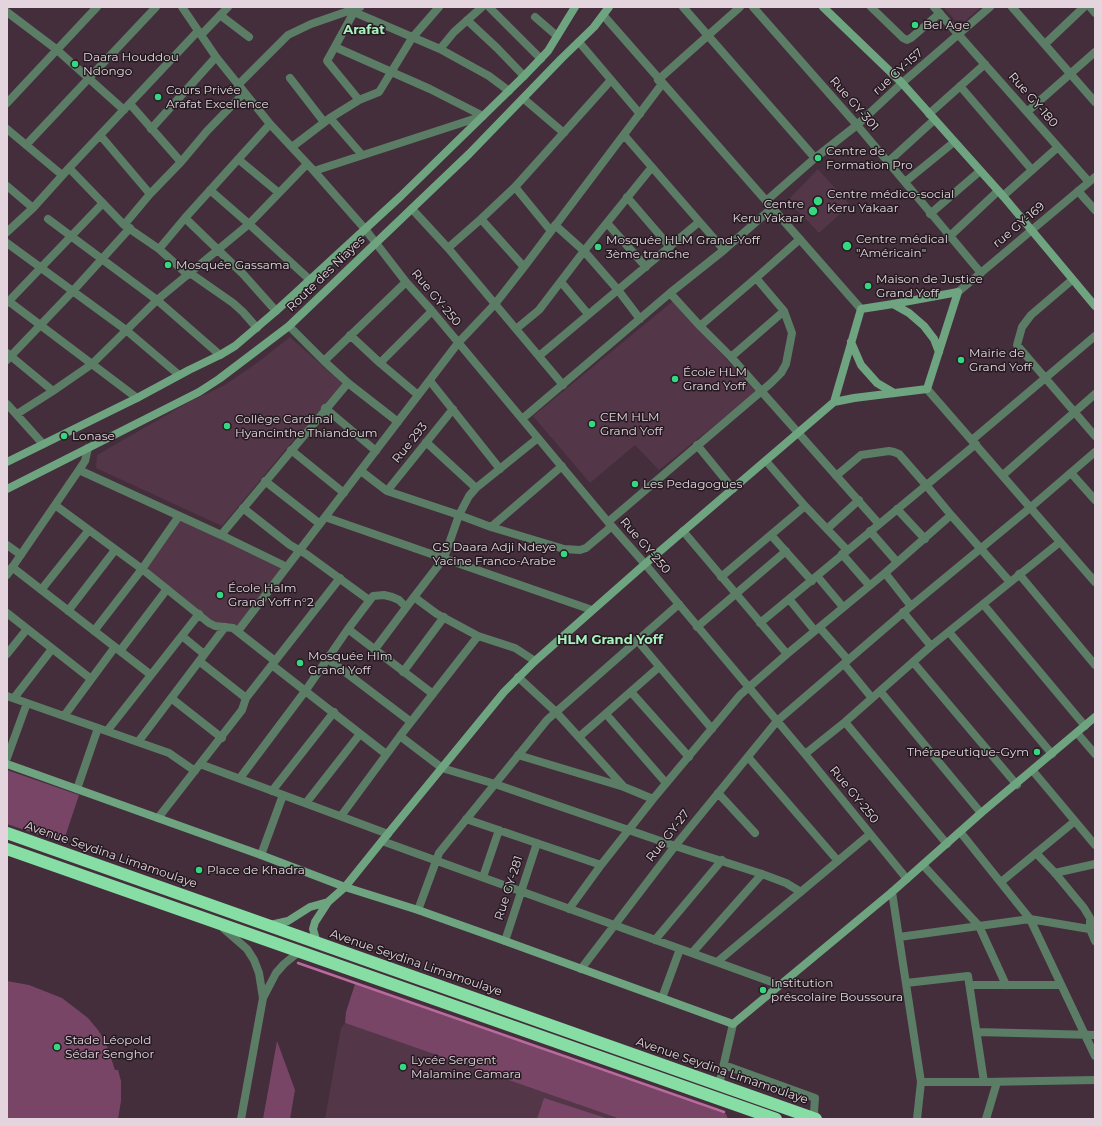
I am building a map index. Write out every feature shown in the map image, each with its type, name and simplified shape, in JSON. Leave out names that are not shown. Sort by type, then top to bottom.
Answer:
[{"type":"highway","name":"Avenue Seydina Limamoulaye","points":[[7,833],[816,1119]]},
{"type":"highway","points":[[7,849],[776,1119]]},
{"type":"street","points":[[7,103],[97,7]]},
{"type":"street","points":[[26,144],[156,7]]},
{"type":"street","name":"Rue GY-250","points":[[182,7],[216,57],[244,93],[270,124],[365,228],[406,282],[805,754],[907,879]]},
{"type":"street","points":[[7,232],[33,208],[127,107],[200,33],[228,7]]},
{"type":"street","points":[[292,147],[327,120],[359,100],[379,92],[412,38],[439,7]]},
{"type":"street","points":[[440,49],[454,32],[482,7]]},
{"type":"street","points":[[489,7],[541,60]]},
{"type":"street","name":"Route des Niayes","points":[[7,462],[137,398],[235,346],[276,311],[401,196],[541,60],[575,7]]},
{"type":"street","name":"Route des Niayes","points":[[7,489],[199,392],[219,379],[290,326],[524,99],[594,27],[604,16],[609,7]]},
{"type":"street","points":[[683,7],[815,158]]},
{"type":"street","points":[[238,631],[458,343],[495,304],[524,267],[640,114],[660,82],[708,35],[740,7]]},
{"type":"street","name":"Rue GY-301","points":[[753,7],[857,125],[949,237],[981,273]]},
{"type":"street","points":[[823,7],[902,83],[1000,194],[1095,306]]},
{"type":"street","points":[[871,7],[903,38],[907,40],[911,38],[937,10]]},
{"type":"street","name":"rue GY-157","points":[[766,201],[815,158],[857,125],[902,83],[990,7]]},
{"type":"street","points":[[1012,7],[1095,102]]},
{"type":"street","points":[[1045,44],[1084,7]]},
{"type":"street","points":[[1090,7],[1095,13]]},
{"type":"street","points":[[355,9],[328,60],[328,63],[359,100]]},
{"type":"street","points":[[238,85],[288,36],[311,24],[355,9],[412,38],[440,49],[489,76],[509,91]]},
{"type":"street","name":"Rue GY-180","points":[[937,10],[1058,147],[1092,179]]},
{"type":"street","points":[[7,12],[56,49],[88,78],[127,107],[151,129],[181,162]]},
{"type":"street","points":[[220,15],[249,37]]},
{"type":"street","points":[[536,16],[557,36]]},
{"type":"street","points":[[604,16],[660,82],[800,239],[860,309]]},
{"type":"street","points":[[467,20],[524,76]]},
{"type":"street","points":[[579,42],[640,114]]},
{"type":"street","points":[[335,47],[430,89],[484,116]]},
{"type":"street","points":[[1027,112],[1095,52]]},
{"type":"street","points":[[151,129],[216,57]]},
{"type":"street","points":[[888,162],[960,86],[985,64]]},
{"type":"street","points":[[290,78],[327,120],[362,155]]},
{"type":"street","points":[[448,248],[515,187],[611,80]]},
{"type":"street","points":[[960,86],[1032,170]]},
{"type":"street","points":[[53,391],[8,356],[72,292],[102,259],[150,194],[244,93]]},
{"type":"street","points":[[524,99],[564,133]]},
{"type":"street","points":[[314,171],[484,116]]},
{"type":"street","points":[[159,249],[270,124]]},
{"type":"street","points":[[7,129],[62,176]]},
{"type":"street","points":[[100,135],[150,194]]},
{"type":"street","points":[[624,135],[724,250]]},
{"type":"street","points":[[905,182],[954,142]]},
{"type":"street","points":[[949,237],[1058,147]]},
{"type":"street","points":[[238,159],[279,193]]},
{"type":"street","points":[[17,414],[92,364],[157,300],[249,224],[307,164]]},
{"type":"street","points":[[516,330],[540,310],[584,251],[652,167]]},
{"type":"street","points":[[69,168],[127,227],[159,249],[189,274],[233,303],[257,328]]},
{"type":"street","points":[[930,214],[980,171]]},
{"type":"street","name":"rue GY-169","points":[[958,292],[1092,179]]},
{"type":"street","points":[[7,186],[33,208]]},
{"type":"street","points":[[515,187],[553,228],[584,251],[618,290],[640,319]]},
{"type":"street","points":[[210,190],[310,280]]},
{"type":"street","points":[[1078,191],[1095,210]]},
{"type":"street","points":[[627,197],[670,247]]},
{"type":"street","points":[[103,203],[8,301],[137,398]]},
{"type":"street","points":[[522,420],[772,208]]},
{"type":"street","points":[[412,209],[448,248],[563,386]]},
{"type":"street","points":[[185,218],[243,274],[276,311]]},
{"type":"street","points":[[48,219],[157,300],[220,355]]},
{"type":"street","points":[[481,219],[524,267]]},
{"type":"street","points":[[538,356],[699,222]]},
{"type":"street","points":[[606,223],[646,267]]},
{"type":"street","points":[[700,326],[800,239]]},
{"type":"street","points":[[7,243],[126,330],[179,375]]},
{"type":"street","points":[[361,471],[386,491],[491,527],[564,549],[580,550],[586,548],[610,524],[697,445],[761,392],[780,373],[786,364],[792,334],[784,311],[756,278]]},
{"type":"street","points":[[1072,280],[1031,316],[1022,327],[1017,346],[1095,436]]},
{"type":"street","points":[[324,361],[406,282]]},
{"type":"street","points":[[560,282],[588,314]]},
{"type":"street","points":[[860,309],[958,292],[927,389]]},
{"type":"street","points":[[670,293],[730,357],[879,524]]},
{"type":"street","points":[[894,304],[909,313],[924,326],[934,339],[939,352]]},
{"type":"street","points":[[834,402],[860,309]]},
{"type":"street","points":[[380,363],[432,311]]},
{"type":"street","points":[[730,357],[784,311]]},
{"type":"street","points":[[290,326],[324,361],[398,422]]},
{"type":"street","points":[[350,335],[418,395]]},
{"type":"street","points":[[760,623],[926,485],[1045,378],[1095,336]]},
{"type":"street","points":[[851,342],[861,365],[878,383],[894,393]]},
{"type":"street","points":[[430,381],[500,469]]},
{"type":"street","points":[[221,535],[348,382]]},
{"type":"street","points":[[317,943],[314,929],[315,922],[328,902],[345,887],[518,677],[592,610],[834,402],[927,389]]},
{"type":"street","points":[[927,389],[1095,582]]},
{"type":"street","points":[[1003,475],[1095,394]]},
{"type":"street","points":[[7,404],[43,444]]},
{"type":"street","points":[[325,408],[376,451]]},
{"type":"street","name":"Rue 293","points":[[386,491],[452,409]]},
{"type":"street","points":[[375,649],[444,558],[459,515],[469,496],[476,488],[538,438]]},
{"type":"street","points":[[426,442],[476,488]]},
{"type":"street","points":[[697,445],[733,488]]},
{"type":"street","points":[[7,575],[85,461],[88,448]]},
{"type":"street","points":[[291,450],[344,492]]},
{"type":"street","points":[[836,476],[861,455],[888,451],[899,454],[1010,582]]},
{"type":"street","name":"Rue GY-27","points":[[581,969],[675,846],[777,721],[903,612],[1031,507],[1095,452]]},
{"type":"street","points":[[766,461],[805,506],[828,528],[869,585]]},
{"type":"street","points":[[491,527],[562,466]]},
{"type":"street","points":[[79,470],[287,567]]},
{"type":"street","points":[[1071,472],[1095,500]]},
{"type":"street","points":[[265,482],[323,521],[444,558],[592,610]]},
{"type":"street","points":[[828,528],[859,500]]},
{"type":"street","points":[[55,505],[142,569],[215,626],[233,628],[238,631],[306,690],[386,754]]},
{"type":"street","points":[[722,577],[805,506]]},
{"type":"street","points":[[243,508],[290,545],[306,554],[369,600]]},
{"type":"street","points":[[897,509],[924,539]]},
{"type":"street","points":[[570,909],[601,865],[652,799],[740,695],[885,573],[951,515]]},
{"type":"street","points":[[94,630],[142,569],[179,516]]},
{"type":"street","points":[[41,590],[89,530]]},
{"type":"street","points":[[683,531],[787,654]]},
{"type":"street","points":[[870,531],[897,562]]},
{"type":"street","points":[[771,535],[843,607]]},
{"type":"street","points":[[805,754],[880,692],[931,646],[1060,542]]},
{"type":"street","points":[[7,545],[21,555]]},
{"type":"street","points":[[68,611],[115,550]]},
{"type":"street","points":[[697,627],[786,551]]},
{"type":"street","points":[[12,567],[151,675]]},
{"type":"street","points":[[885,573],[911,606]]},
{"type":"street","points":[[1019,574],[1095,665]]},
{"type":"street","points":[[158,818],[222,738],[242,710],[246,698],[340,578]]},
{"type":"street","points":[[64,716],[91,679],[118,649],[167,589]]},
{"type":"street","points":[[240,778],[306,690],[369,600],[373,596],[384,595],[399,600],[406,607]]},
{"type":"street","points":[[414,597],[428,608],[478,636],[515,648],[535,662]]},
{"type":"street","points":[[789,599],[846,662],[872,698]]},
{"type":"street","points":[[418,910],[436,860],[443,848],[547,720],[679,604]]},
{"type":"street","points":[[983,604],[1085,726]]},
{"type":"street","points":[[903,612],[931,646]]},
{"type":"street","points":[[7,613],[91,679]]},
{"type":"street","points":[[107,731],[199,614]]},
{"type":"street","points":[[403,672],[444,617]]},
{"type":"street","points":[[138,742],[224,627]]},
{"type":"street","points":[[7,654],[27,628]]},
{"type":"street","points":[[348,629],[433,694]]},
{"type":"street","points":[[949,632],[1052,754]]},
{"type":"street","points":[[182,636],[201,658],[246,698]]},
{"type":"street","points":[[341,816],[386,754],[478,636]]},
{"type":"street","points":[[637,640],[712,729]]},
{"type":"street","points":[[52,649],[10,697],[169,753],[195,771]]},
{"type":"street","points":[[328,659],[411,722]]},
{"type":"street","points":[[913,662],[1017,785]]},
{"type":"street","points":[[579,737],[659,667]]},
{"type":"street","points":[[518,677],[556,712],[624,787]]},
{"type":"street","points":[[631,692],[689,757]]},
{"type":"street","points":[[880,692],[981,814]]},
{"type":"street","points":[[171,698],[222,738]]},
{"type":"street","points":[[7,758],[27,703]]},
{"type":"street","points":[[272,791],[334,712]]},
{"type":"street","points":[[606,714],[666,784]]},
{"type":"street","points":[[719,1085],[733,1024],[924,865],[981,814],[1017,785],[1095,717]]},
{"type":"street","points":[[845,722],[947,844]]},
{"type":"street","points":[[77,789],[98,728]]},
{"type":"street","points":[[1077,733],[1095,754]]},
{"type":"street","points":[[306,803],[360,734]]},
{"type":"street","points":[[400,736],[442,768],[495,784],[675,846],[786,882],[801,892]]},
{"type":"street","points":[[518,755],[624,787],[652,799]]},
{"type":"street","points":[[748,757],[838,861]]},
{"type":"street","points":[[7,764],[261,855],[345,887],[418,910],[733,1024]]},
{"type":"street","points":[[200,764],[388,834]]},
{"type":"street","points":[[1033,770],[1074,822],[1095,845]]},
{"type":"street","points":[[718,793],[755,833]]},
{"type":"street","points":[[261,855],[283,794]]},
{"type":"street","points":[[466,819],[601,865]]},
{"type":"street","points":[[1001,882],[1074,822]]},
{"type":"street","points":[[483,877],[499,830]]},
{"type":"street","points":[[960,833],[1030,919],[1095,1056]]},
{"type":"street","points":[[717,962],[870,834]]},
{"type":"street","points":[[382,841],[780,985]]},
{"type":"street","name":"Rue GY-281","points":[[505,941],[537,843]]},
{"type":"street","points":[[1036,853],[1084,908],[1090,918],[1095,941]]},
{"type":"street","points":[[655,940],[722,860]]},
{"type":"street","points":[[1055,873],[1095,864]]},
{"type":"street","points":[[924,865],[979,926],[1006,985]]},
{"type":"street","points":[[692,953],[762,874]]},
{"type":"street","points":[[892,892],[921,1082],[916,1119]]},
{"type":"street","points":[[269,925],[288,921],[310,907],[328,902]]},
{"type":"street","points":[[899,938],[1030,919],[1093,930]]},
{"type":"street","points":[[214,922],[229,932],[248,949],[259,973],[263,998],[242,1119]]},
{"type":"street","points":[[662,998],[680,949]]},
{"type":"street","points":[[263,998],[280,969],[300,951]]},
{"type":"street","points":[[906,983],[968,976],[984,1082]]},
{"type":"street","points":[[970,985],[1061,985]]},
{"type":"street","points":[[977,1032],[1095,1035]]},
{"type":"street","points":[[724,1065],[815,1098],[814,1112],[816,1119]]},
{"type":"street","points":[[921,1082],[1095,1080]]},
{"type":"street","points":[[986,1119],[997,1082]]},
{"type":"shaded area","points":[[943,7],[981,7],[965,21],[955,20]]},
{"type":"shaded area","name":"Centre médico-social Keru Yakaar","points":[[818,169],[850,205],[819,233],[791,204],[790,198]]},
{"type":"shaded area","name":"École HLM Grand Yoff","points":[[673,301],[756,392],[659,470],[635,445],[590,483],[533,416]]},
{"type":"shaded area","name":"Collège Cardinal Hyancinthe Thiandoum","points":[[290,337],[343,384],[286,449],[222,526],[96,468],[97,455],[189,402],[223,386],[257,363]]},
{"type":"shaded area","name":"École Halm Grand Yoff n°2","points":[[180,519],[284,568],[237,629],[210,621],[145,569]]},
{"type":"shaded area","points":[[7,770],[79,795],[63,843],[7,824]]},
{"type":"shaded area","name":"Stade Léopold Sédar Senghor","points":[[7,981],[29,985],[62,998],[88,1018],[98,1030],[106,1043],[115,1070],[118,1070],[121,1081],[121,1101],[118,1119],[7,1119]]},
{"type":"shaded area","points":[[355,984],[726,1114],[728,1119],[620,1119],[345,1023],[346,1012]]},
{"type":"shaded area","name":"Lycée Sergent Malamine Camara","points":[[345,1023],[620,1119],[325,1119],[341,1028]]},
{"type":"shaded area","points":[[277,1041],[295,1090],[290,1119],[263,1119]]},
{"type":"shaded area","points":[[544,1098],[609,1119],[537,1119]]},
{"type":"waterway","points":[[298,963],[724,1112]]},
{"type":"place","name":"Bel Age","points":[[915,25]]},
{"type":"place","name":"Daara Houddou Ndongo","points":[[75,64]]},
{"type":"place","name":"Cours Privée Arafat Excellence","points":[[158,97]]},
{"type":"place","name":"Centre de Formation Pro","points":[[818,158]]},
{"type":"place","name":"Centre médico-social Keru Yakaar","points":[[818,201]]},
{"type":"place","name":"Centre Keru Yakaar","points":[[813,211]]},
{"type":"place","name":"Centre médical \"Américain\"","points":[[847,246]]},
{"type":"place","name":"Mosquée HLM Grand-Yoff 3ème tranche","points":[[598,247]]},
{"type":"place","name":"Mosquée Gassama","points":[[168,265]]},
{"type":"place","name":"Maison de Justice Grand Yoff","points":[[868,286]]},
{"type":"place","name":"Mairie de Grand Yoff","points":[[961,360]]},
{"type":"place","name":"École HLM Grand Yoff","points":[[675,379]]},
{"type":"place","name":"CEM HLM Grand Yoff","points":[[592,424]]},
{"type":"place","name":"Collège Cardinal Hyancinthe Thiandoum","points":[[227,426]]},
{"type":"place","name":"Lonase","points":[[64,436]]},
{"type":"place","name":"Les Pedagogues","points":[[635,484]]},
{"type":"place","name":"GS Daara Adji Ndeye Yacine Franco-Arabe","points":[[564,554]]},
{"type":"place","name":"École Halm Grand Yoff n°2","points":[[220,595]]},
{"type":"place","name":"Mosquée Hlm Grand Yoff","points":[[300,663]]},
{"type":"place","name":"Thérapeutique-Gym","points":[[1037,752]]},
{"type":"place","name":"Place de Khadra","points":[[199,870]]},
{"type":"place","name":"Institution préscolaire Boussoura","points":[[763,990]]},
{"type":"place","name":"Stade Léopold Sédar Senghor","points":[[57,1047]]},
{"type":"place","name":"Lycée Sergent Malamine Camara","points":[[403,1067]]},
{"type":"district","name":"Arafat","points":[[364,30]]},
{"type":"district","name":"HLM Grand Yoff","points":[[610,640]]}]
